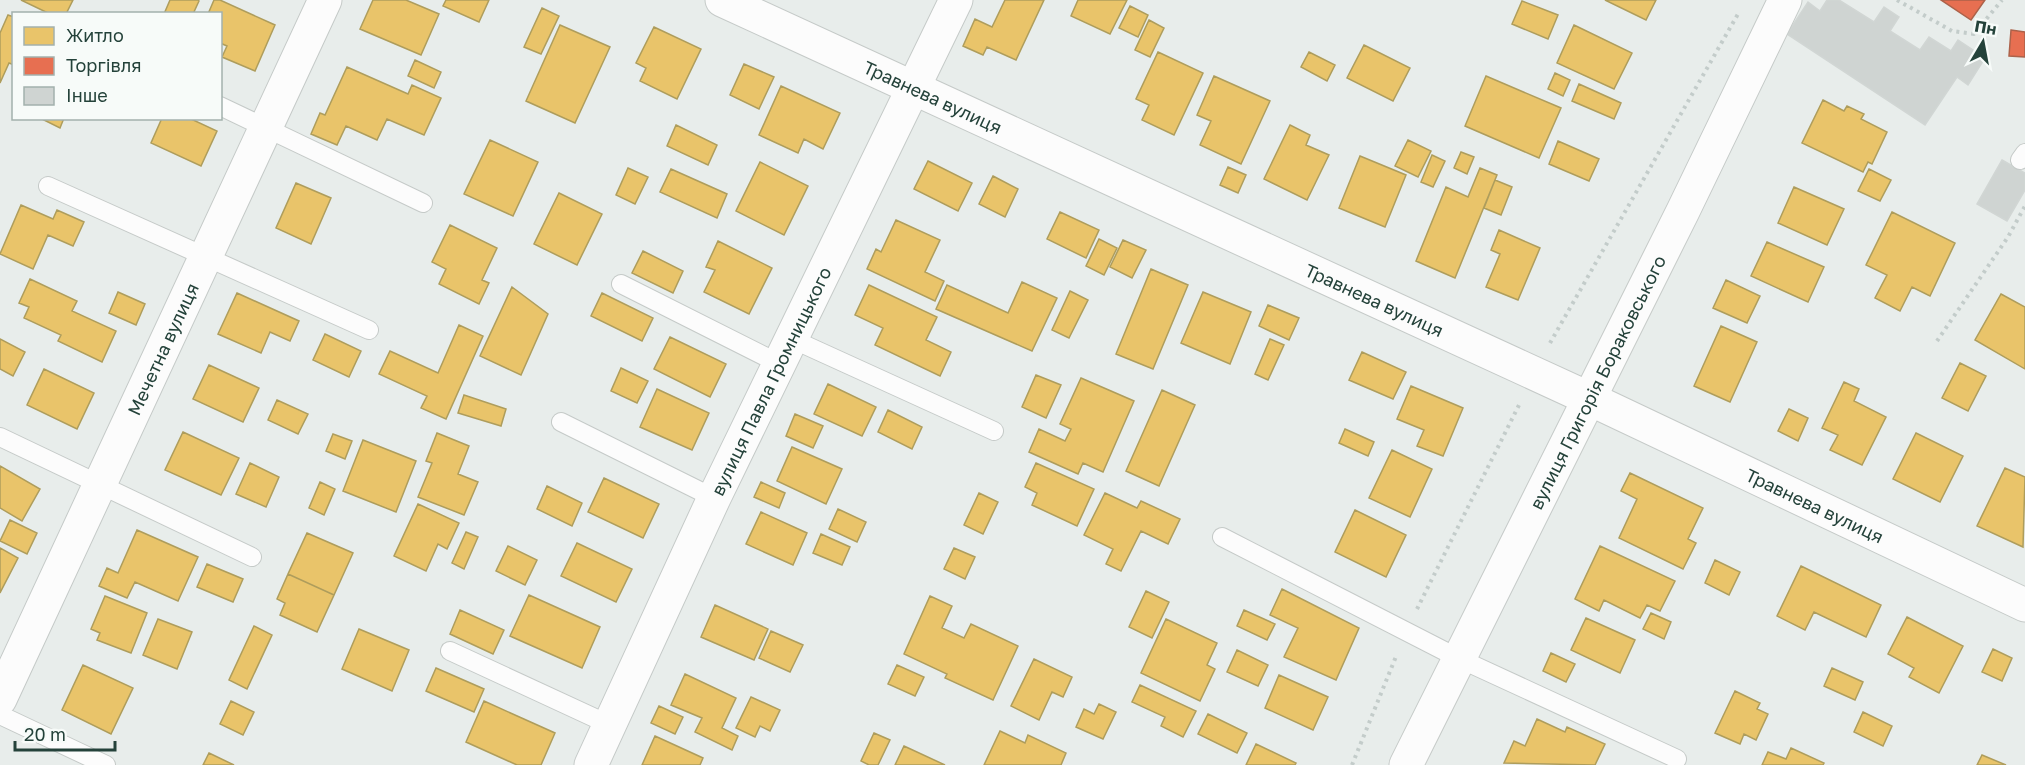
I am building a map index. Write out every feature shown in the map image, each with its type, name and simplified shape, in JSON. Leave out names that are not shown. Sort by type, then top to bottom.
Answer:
[{"type":"street","name":"Мечетна вулиця","points":[[0,699],[325,0]]},
{"type":"street","name":"Травнева вулиця","points":[[722,0],[1590,399],[2025,605]]},
{"type":"street","name":"вулиця Павла Громницького","points":[[591,765],[714,498],[956,0]]},
{"type":"street","name":"вулиця Григорія Бораковського","points":[[1406,765],[1590,399],[1785,0]]},
{"type":"lane","points":[[222,107],[423,203]]},
{"type":"lane","points":[[48,186],[369,330]]},
{"type":"lane","points":[[621,284],[786,351],[994,431]]},
{"type":"lane","points":[[561,422],[714,498]]},
{"type":"lane","points":[[0,437],[252,557]]},
{"type":"lane","points":[[1222,537],[1458,658],[1677,759]]},
{"type":"lane","points":[[450,651],[610,725]]},
{"type":"lane","points":[[0,716],[106,765]]},
{"type":"path","points":[[1897,0],[1952,31],[1974,34],[2002,0]]},
{"type":"path","points":[[1906,7],[1910,0]]},
{"type":"path","points":[[1937,341],[2008,237],[2025,206]]},
{"type":"building: Житло","points":[[21,0],[73,0],[67,12],[46,12]]},
{"type":"building: Житло","points":[[170,0],[199,1],[194,12],[165,12]]},
{"type":"building: Житло","points":[[214,0],[220,0],[275,25],[255,71],[222,57],[227,46],[222,44],[222,12],[209,12]]},
{"type":"building: Житло","points":[[373,0],[406,0],[439,14],[421,55],[360,29]]},
{"type":"building: Житло","points":[[446,0],[489,0],[479,22],[443,6]]},
{"type":"building: Житло","points":[[1005,0],[1044,0],[1016,60],[987,47],[983,55],[963,46],[975,19],[992,27]]},
{"type":"building: Житло","points":[[1078,0],[1127,0],[1110,34],[1071,16]]},
{"type":"building: Житло","points":[[1605,0],[1656,0],[1646,20]]},
{"type":"building: Житло","points":[[1522,1],[1558,15],[1548,39],[1512,24]]},
{"type":"building: Житло","points":[[1130,6],[1148,15],[1138,37],[1119,28]]},
{"type":"building: Житло","points":[[542,8],[559,16],[541,54],[524,47]]},
{"type":"building: Житло","points":[[8,15],[12,16],[12,64],[9,63],[0,83],[0,33]]},
{"type":"building: Житло","points":[[1149,20],[1164,28],[1150,57],[1135,50]]},
{"type":"building: Житло","points":[[560,25],[610,47],[575,123],[526,101]]},
{"type":"building: Житло","points":[[1574,25],[1632,53],[1614,89],[1557,63]]},
{"type":"building: Житло","points":[[654,27],[701,49],[677,99],[640,81],[646,68],[636,63]]},
{"type":"building: Житло","points":[[1364,45],[1410,68],[1393,101],[1347,78]]},
{"type":"building: Житло","points":[[1158,52],[1203,73],[1174,135],[1142,120],[1149,105],[1136,99]]},
{"type":"building: Житло","points":[[1309,52],[1335,65],[1327,81],[1301,67]]},
{"type":"building: Житло","points":[[415,60],[441,72],[434,88],[408,76]]},
{"type":"building: Житло","points":[[744,64],[774,77],[759,109],[730,95]]},
{"type":"building: Житло","points":[[347,67],[408,94],[412,85],[441,98],[424,135],[387,119],[377,140],[346,126],[337,145],[311,134],[320,113],[325,115]]},
{"type":"building: Житло","points":[[1555,73],[1570,80],[1563,96],[1548,89]]},
{"type":"building: Житло","points":[[1214,76],[1270,101],[1241,164],[1200,145],[1211,121],[1197,115]]},
{"type":"building: Житло","points":[[1486,76],[1561,108],[1539,158],[1465,126]]},
{"type":"building: Житло","points":[[1579,84],[1621,103],[1614,119],[1572,101]]},
{"type":"building: Житло","points":[[781,86],[840,113],[823,149],[804,139],[798,153],[759,135]]},
{"type":"building: Житло","points":[[1823,100],[1844,111],[1847,106],[1864,114],[1861,119],[1887,132],[1872,164],[1868,162],[1863,172],[1802,143]]},
{"type":"building: Житло","points":[[44,120],[63,120],[60,128]]},
{"type":"building: Житло","points":[[161,120],[193,120],[217,131],[201,166],[151,143]]},
{"type":"building: Житло","points":[[676,125],[717,145],[708,165],[667,146]]},
{"type":"building: Житло","points":[[1290,125],[1310,135],[1306,145],[1329,155],[1307,200],[1264,179]]},
{"type":"building: Житло","points":[[490,140],[538,162],[513,216],[464,194]]},
{"type":"building: Житло","points":[[1408,140],[1431,151],[1418,177],[1395,166]]},
{"type":"building: Житло","points":[[1558,141],[1599,159],[1589,181],[1549,164]]},
{"type":"building: Житло","points":[[1461,152],[1474,157],[1467,174],[1454,168]]},
{"type":"building: Житло","points":[[1432,155],[1445,161],[1433,187],[1421,182]]},
{"type":"building: Житло","points":[[1360,156],[1406,175],[1385,227],[1339,208]]},
{"type":"building: Житло","points":[[928,161],[972,183],[958,211],[914,189]]},
{"type":"building: Житло","points":[[760,162],[808,186],[784,235],[736,211]]},
{"type":"building: Житло","points":[[1228,167],[1246,175],[1238,193],[1220,185]]},
{"type":"building: Житло","points":[[628,168],[648,177],[635,204],[616,195]]},
{"type":"building: Житло","points":[[1480,168],[1497,175],[1455,278],[1416,261],[1446,187],[1468,197]]},
{"type":"building: Житло","points":[[671,169],[727,194],[717,218],[660,192]]},
{"type":"building: Житло","points":[[1869,169],[1891,180],[1880,201],[1858,191]]},
{"type":"building: Житло","points":[[993,176],[1018,189],[1005,217],[979,204]]},
{"type":"building: Житло","points":[[1495,180],[1512,187],[1501,215],[1484,208]]},
{"type":"building: Житло","points":[[296,183],[331,198],[311,244],[276,228]]},
{"type":"building: Житло","points":[[1794,187],[1844,209],[1827,245],[1778,223]]},
{"type":"building: Житло","points":[[559,193],[602,214],[577,265],[534,244]]},
{"type":"building: Житло","points":[[21,205],[53,219],[57,210],[84,222],[73,246],[48,235],[33,269],[0,254]]},
{"type":"building: Житло","points":[[1060,212],[1099,230],[1086,258],[1047,239]]},
{"type":"building: Житло","points":[[1892,212],[1955,243],[1930,296],[1912,287],[1900,311],[1875,298],[1887,275],[1866,265]]},
{"type":"building: Житло","points":[[896,220],[940,240],[925,272],[944,281],[935,301],[867,269],[876,249],[881,252]]},
{"type":"building: Житло","points":[[450,225],[497,248],[482,280],[489,283],[479,304],[439,284],[446,269],[432,262]]},
{"type":"building: Житло","points":[[1499,230],[1540,248],[1518,300],[1486,287],[1500,254],[1491,250]]},
{"type":"building: Житло","points":[[1099,239],[1117,248],[1104,275],[1086,266]]},
{"type":"building: Житло","points":[[1123,240],[1146,250],[1132,278],[1110,267]]},
{"type":"building: Житло","points":[[718,241],[772,268],[749,314],[704,292],[715,270],[706,267]]},
{"type":"building: Житло","points":[[1767,242],[1824,267],[1808,302],[1751,276]]},
{"type":"building: Житло","points":[[643,251],[683,271],[673,293],[632,273]]},
{"type":"building: Житло","points":[[1151,269],[1188,285],[1153,369],[1116,354]]},
{"type":"building: Житло","points":[[30,279],[77,301],[72,311],[116,331],[102,362],[58,341],[61,335],[24,318],[29,307],[19,303]]},
{"type":"building: Житло","points":[[1726,280],[1760,296],[1747,323],[1713,308]]},
{"type":"building: Житло","points":[[1022,282],[1057,298],[1032,351],[936,309],[947,285],[1008,313]]},
{"type":"building: Житло","points":[[869,285],[937,317],[926,340],[951,352],[940,376],[875,345],[883,328],[855,315]]},
{"type":"building: Житло","points":[[512,287],[548,314],[521,375],[480,356]]},
{"type":"building: Житло","points":[[1070,291],[1088,300],[1069,338],[1052,330]]},
{"type":"building: Житло","points":[[118,292],[145,304],[136,325],[109,313]]},
{"type":"building: Житло","points":[[1203,292],[1251,312],[1230,364],[1181,343]]},
{"type":"building: Житло","points":[[237,293],[299,321],[290,341],[270,332],[261,353],[218,334]]},
{"type":"building: Житло","points":[[602,293],[653,318],[642,341],[591,316]]},
{"type":"building: Житло","points":[[2001,294],[2025,307],[2025,369],[1975,340]]},
{"type":"building: Житло","points":[[1268,305],[1299,318],[1289,340],[1259,326]]},
{"type":"building: Житло","points":[[459,325],[483,336],[446,419],[421,408],[427,396],[379,374],[390,351],[438,373]]},
{"type":"building: Житло","points":[[1721,326],[1757,342],[1730,402],[1694,386]]},
{"type":"building: Житло","points":[[325,334],[361,351],[349,377],[313,360]]},
{"type":"building: Житло","points":[[670,337],[726,364],[710,397],[654,369]]},
{"type":"building: Житло","points":[[0,339],[25,352],[13,376],[0,369]]},
{"type":"building: Житло","points":[[1270,339],[1284,345],[1268,380],[1255,374]]},
{"type":"building: Житло","points":[[1362,352],[1406,372],[1393,399],[1349,380]]},
{"type":"building: Житло","points":[[1960,363],[1986,376],[1968,411],[1942,398]]},
{"type":"building: Житло","points":[[209,365],[259,388],[243,422],[193,399]]},
{"type":"building: Житло","points":[[621,368],[648,381],[637,403],[611,391]]},
{"type":"building: Житло","points":[[44,369],[94,393],[77,429],[27,405]]},
{"type":"building: Житло","points":[[1036,375],[1061,385],[1046,418],[1022,407]]},
{"type":"building: Житло","points":[[1081,378],[1134,401],[1103,472],[1083,463],[1078,474],[1029,452],[1039,429],[1065,441],[1071,429],[1060,424]]},
{"type":"building: Житло","points":[[1844,382],[1859,389],[1854,401],[1886,417],[1862,465],[1830,450],[1838,435],[1822,428]]},
{"type":"building: Житло","points":[[828,384],[876,407],[862,436],[814,414]]},
{"type":"building: Житло","points":[[1411,386],[1463,408],[1443,456],[1417,446],[1424,430],[1397,419]]},
{"type":"building: Житло","points":[[657,389],[709,413],[692,450],[640,427]]},
{"type":"building: Житло","points":[[1162,390],[1195,405],[1159,486],[1126,471]]},
{"type":"building: Житло","points":[[464,395],[506,409],[501,426],[458,413]]},
{"type":"building: Житло","points":[[277,400],[308,414],[298,434],[268,420]]},
{"type":"building: Житло","points":[[1789,409],[1808,418],[1798,441],[1778,431]]},
{"type":"building: Житло","points":[[888,410],[922,427],[912,449],[878,432]]},
{"type":"building: Житло","points":[[795,414],[823,426],[813,448],[786,436]]},
{"type":"building: Житло","points":[[1345,429],[1374,442],[1368,456],[1339,443]]},
{"type":"building: Житло","points":[[183,432],[239,458],[221,495],[165,470]]},
{"type":"building: Житло","points":[[437,433],[469,446],[458,474],[478,482],[464,515],[418,497],[432,463],[426,461]]},
{"type":"building: Житло","points":[[1916,433],[1963,456],[1940,502],[1893,479]]},
{"type":"building: Житло","points":[[333,434],[352,441],[345,459],[326,451]]},
{"type":"building: Житло","points":[[363,440],[416,461],[396,512],[343,491]]},
{"type":"building: Житло","points":[[792,447],[842,469],[826,504],[777,481]]},
{"type":"building: Житло","points":[[1392,450],[1432,469],[1410,517],[1369,498]]},
{"type":"building: Житло","points":[[250,463],[279,477],[266,507],[236,494]]},
{"type":"building: Житло","points":[[1036,463],[1094,489],[1077,526],[1032,505],[1037,493],[1025,487]]},
{"type":"building: Житло","points":[[0,466],[40,489],[22,521],[0,508]]},
{"type":"building: Житло","points":[[2005,468],[2025,477],[2023,547],[1977,526]]},
{"type":"building: Житло","points":[[1630,473],[1703,508],[1688,539],[1696,543],[1683,569],[1619,538],[1637,499],[1621,491]]},
{"type":"building: Житло","points":[[604,478],[659,504],[643,538],[588,512]]},
{"type":"building: Житло","points":[[320,482],[335,489],[324,515],[309,508]]},
{"type":"building: Житло","points":[[761,482],[785,493],[779,508],[754,497]]},
{"type":"building: Житло","points":[[547,486],[582,503],[572,526],[537,509]]},
{"type":"building: Житло","points":[[979,493],[998,502],[983,534],[964,525]]},
{"type":"building: Житло","points":[[1105,493],[1137,508],[1141,501],[1180,519],[1168,544],[1141,531],[1121,571],[1106,564],[1113,549],[1084,535]]},
{"type":"building: Житло","points":[[418,504],[459,523],[447,549],[438,544],[426,571],[394,556]]},
{"type":"building: Житло","points":[[838,509],[866,522],[857,542],[829,529]]},
{"type":"building: Житло","points":[[1355,510],[1406,535],[1386,577],[1335,552]]},
{"type":"building: Житло","points":[[761,512],[807,533],[793,565],[746,544]]},
{"type":"building: Житло","points":[[10,520],[37,533],[27,554],[0,541]]},
{"type":"building: Житло","points":[[137,530],[198,557],[178,601],[135,582],[127,598],[99,586],[107,568],[118,573]]},
{"type":"building: Житло","points":[[466,532],[478,537],[464,569],[452,563]]},
{"type":"building: Житло","points":[[307,533],[353,553],[334,595],[288,574]]},
{"type":"building: Житло","points":[[821,534],[850,547],[842,565],[813,553]]},
{"type":"building: Житло","points":[[577,543],[632,569],[616,602],[561,576]]},
{"type":"building: Житло","points":[[508,546],[537,560],[525,585],[496,571]]},
{"type":"building: Житло","points":[[1600,546],[1675,581],[1660,611],[1647,605],[1640,618],[1604,600],[1599,611],[1575,599]]},
{"type":"building: Житло","points":[[0,548],[18,558],[0,593]]},
{"type":"building: Житло","points":[[954,548],[975,557],[965,579],[944,569]]},
{"type":"building: Житло","points":[[1715,560],[1740,572],[1729,595],[1705,583]]},
{"type":"building: Житло","points":[[207,564],[243,579],[233,602],[197,587]]},
{"type":"building: Житло","points":[[1801,566],[1881,605],[1866,637],[1814,612],[1805,630],[1777,616]]},
{"type":"building: Житло","points":[[288,574],[334,595],[317,632],[280,615],[285,603],[277,599]]},
{"type":"building: Житло","points":[[1282,589],[1359,628],[1336,680],[1284,657],[1298,628],[1270,615]]},
{"type":"building: Житло","points":[[1146,591],[1169,602],[1152,638],[1129,627]]},
{"type":"building: Житло","points":[[529,595],[600,627],[582,668],[510,636]]},
{"type":"building: Житло","points":[[105,596],[147,613],[131,653],[97,640],[100,633],[91,629]]},
{"type":"building: Житло","points":[[930,596],[952,606],[942,628],[964,638],[971,624],[1018,646],[993,700],[945,678],[947,674],[904,654]]},
{"type":"building: Житло","points":[[715,605],[768,629],[754,660],[701,637]]},
{"type":"building: Житло","points":[[460,610],[504,630],[493,654],[450,634]]},
{"type":"building: Житло","points":[[1244,610],[1275,624],[1267,640],[1237,626]]},
{"type":"building: Житло","points":[[1651,613],[1671,622],[1664,639],[1643,629]]},
{"type":"building: Житло","points":[[1907,617],[1963,646],[1939,693],[1909,677],[1914,668],[1888,654]]},
{"type":"building: Житло","points":[[1586,618],[1635,640],[1620,673],[1571,650]]},
{"type":"building: Житло","points":[[158,619],[192,632],[177,669],[143,655]]},
{"type":"building: Житло","points":[[1166,619],[1217,643],[1207,665],[1215,669],[1200,701],[1141,673]]},
{"type":"building: Житло","points":[[254,626],[272,635],[247,689],[229,680]]},
{"type":"building: Житло","points":[[359,629],[409,650],[392,691],[342,669]]},
{"type":"building: Житло","points":[[771,631],[803,645],[790,672],[759,658]]},
{"type":"building: Житло","points":[[1993,649],[2012,658],[2002,681],[1982,672]]},
{"type":"building: Житло","points":[[1237,650],[1268,665],[1258,686],[1227,672]]},
{"type":"building: Житло","points":[[1551,653],[1575,664],[1566,682],[1543,671]]},
{"type":"building: Житло","points":[[1034,659],[1072,677],[1063,697],[1052,692],[1039,720],[1011,706]]},
{"type":"building: Житло","points":[[83,665],[133,688],[111,734],[62,710]]},
{"type":"building: Житло","points":[[897,665],[924,677],[915,696],[888,684]]},
{"type":"building: Житло","points":[[436,668],[484,689],[474,712],[426,691]]},
{"type":"building: Житло","points":[[1832,668],[1863,682],[1855,700],[1824,686]]},
{"type":"building: Житло","points":[[685,674],[736,698],[722,728],[738,736],[732,750],[695,732],[702,718],[671,705]]},
{"type":"building: Житло","points":[[1279,675],[1328,697],[1313,730],[1265,708]]},
{"type":"building: Житло","points":[[1140,685],[1196,711],[1183,737],[1161,726],[1165,717],[1132,702]]},
{"type":"building: Житло","points":[[1735,691],[1760,703],[1757,709],[1768,714],[1756,740],[1744,734],[1740,744],[1715,733]]},
{"type":"building: Житло","points":[[751,697],[780,710],[770,731],[760,726],[755,737],[736,728]]},
{"type":"building: Житло","points":[[231,701],[254,712],[243,735],[220,724]]},
{"type":"building: Житло","points":[[484,701],[555,733],[541,765],[517,765],[466,742]]},
{"type":"building: Житло","points":[[1099,704],[1116,712],[1103,739],[1076,727],[1084,709],[1094,714]]},
{"type":"building: Житло","points":[[659,706],[683,717],[675,734],[651,723]]},
{"type":"building: Житло","points":[[1863,712],[1892,726],[1883,746],[1854,732]]},
{"type":"building: Житло","points":[[1208,714],[1247,733],[1237,753],[1198,734]]},
{"type":"building: Житло","points":[[1537,719],[1565,732],[1567,727],[1605,744],[1595,765],[1504,763],[1514,741],[1525,746]]},
{"type":"building: Житло","points":[[1000,731],[1025,743],[1028,735],[1066,753],[1061,765],[984,765]]},
{"type":"building: Житло","points":[[874,733],[890,740],[878,765],[869,765],[861,761]]},
{"type":"building: Житло","points":[[655,736],[703,758],[700,765],[642,765]]},
{"type":"building: Житло","points":[[1256,744],[1296,763],[1295,765],[1246,765]]},
{"type":"building: Житло","points":[[904,746],[945,765],[895,765]]},
{"type":"building: Житло","points":[[1791,748],[1824,763],[1823,765],[1762,765],[1768,752],[1786,759]]},
{"type":"building: Житло","points":[[209,753],[234,765],[203,765]]},
{"type":"building: Житло","points":[[1982,755],[2006,765],[1977,765]]},
{"type":"building: Торгівля","points":[[1941,0],[1985,0],[1971,20]]},
{"type":"building: Торгівля","points":[[2011,30],[2025,32],[2025,57],[2009,56]]},
{"type":"building: Інше","points":[[1827,0],[1839,0],[1874,22],[1884,7],[1899,17],[1890,31],[1920,50],[1929,37],[1951,51],[1958,40],[1985,58],[1968,85],[1957,77],[1925,125],[1787,34],[1808,2],[1820,11]]},
{"type":"building: Інше","points":[[2002,160],[2025,173],[2025,190],[2007,221],[1977,204]]}]
